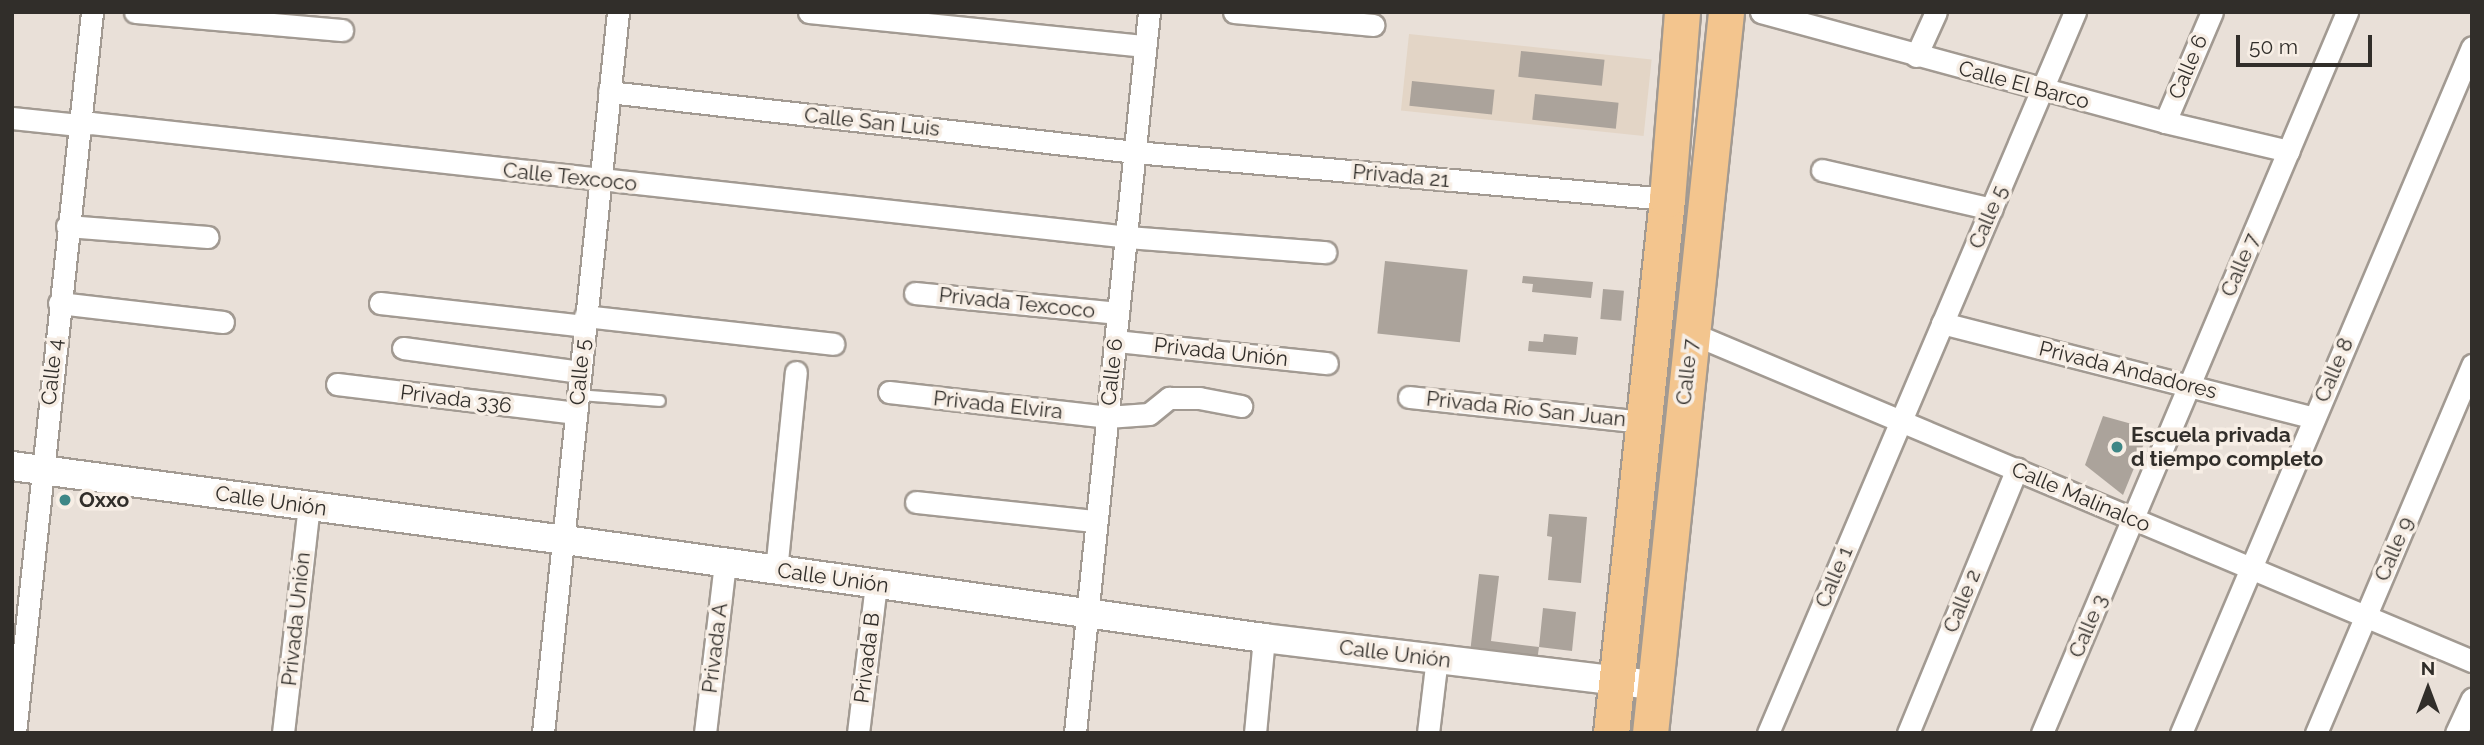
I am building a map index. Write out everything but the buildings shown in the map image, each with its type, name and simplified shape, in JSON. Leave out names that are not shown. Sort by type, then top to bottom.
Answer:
[{"type":"main road","name":"Calle 7","points":[[1611,733],[1667,200],[1682,12]]},
{"type":"main road","name":"Calle 7","points":[[1650,733],[1726,12]]},
{"type":"street","name":"Calle 4","points":[[15,723],[92,12]]},
{"type":"street","points":[[135,12],[342,30]]},
{"type":"street","name":"Calle 5","points":[[543,733],[618,12]]},
{"type":"street","points":[[808,12],[1145,46]]},
{"type":"street","name":"Calle 6","points":[[1075,733],[1149,12]]},
{"type":"street","points":[[1234,12],[1373,25]]},
{"type":"street","name":"Calle El Barco","points":[[1761,12],[1800,17],[1916,56],[2165,122],[2289,151]]},
{"type":"street","points":[[1916,56],[1936,12]]},
{"type":"street","name":"Calle 5","points":[[1901,421],[2075,12]]},
{"type":"street","name":"Calle 6","points":[[2165,122],[2212,12]]},
{"type":"street","name":"Calle 7","points":[[2134,519],[2347,12]]},
{"type":"street","name":"Calle 8","points":[[2181,733],[2472,47]]},
{"type":"street","name":"Calle San Luis","points":[[609,92],[1135,152]]},
{"type":"street","name":"Calle Texcoco","points":[[12,118],[79,125],[91,123],[599,181],[1128,237],[1325,252]]},
{"type":"street","name":"Privada 21","points":[[1135,152],[1667,200]]},
{"type":"street","points":[[1822,170],[1992,209]]},
{"type":"street","points":[[67,226],[208,237]]},
{"type":"street","name":"Privada Texcoco","points":[[915,293],[1118,313]]},
{"type":"street","points":[[59,303],[223,321]]},
{"type":"street","points":[[380,303],[833,344]]},
{"type":"street","name":"Privada Andadores","points":[[1942,323],[2314,418]]},
{"type":"street","name":"Calle Malinalco","points":[[1691,333],[2472,661]]},
{"type":"street","name":"Privada Unión","points":[[1116,341],[1327,363]]},
{"type":"street","points":[[403,348],[580,372]]},
{"type":"street","name":"Calle 9","points":[[2316,733],[2472,365]]},
{"type":"street","points":[[776,571],[796,372]]},
{"type":"street","name":"Privada 336","points":[[337,384],[577,404]]},
{"type":"street","name":"Privada Elvira","points":[[890,393],[1107,417],[1149,414],[1169,398],[1199,398],[1241,406]]},
{"type":"street","name":"Privada Río San Juan","points":[[1409,397],[1642,422]]},
{"type":"street","name":"Calle 1","points":[[1768,733],[1901,421]]},
{"type":"street","name":"Calle Unión","points":[[12,466],[1264,638],[1655,685]]},
{"type":"street","name":"Calle 2","points":[[1908,733],[2017,469]]},
{"type":"street","points":[[916,502],[1095,521]]},
{"type":"street","name":"Privada Unión","points":[[283,733],[309,506]]},
{"type":"street","name":"Calle 3","points":[[2042,733],[2134,519]]},
{"type":"street","name":"Privada A","points":[[705,733],[725,564]]},
{"type":"street","name":"Privada B","points":[[858,733],[876,584]]},
{"type":"street","points":[[1255,733],[1264,638]]},
{"type":"street","points":[[1429,733],[1437,658]]},
{"type":"street","points":[[2456,733],[2472,698]]},
{"type":"lane","points":[[577,404],[660,401]]},
{"type":"shaded area","points":[[1409,34],[1652,60],[1644,136],[1401,111]]},
{"type":"place","name":"Escuela privada d tiempo completo","points":[[2117,447]]},
{"type":"place","name":"Oxxo","points":[[65,500]]}]
